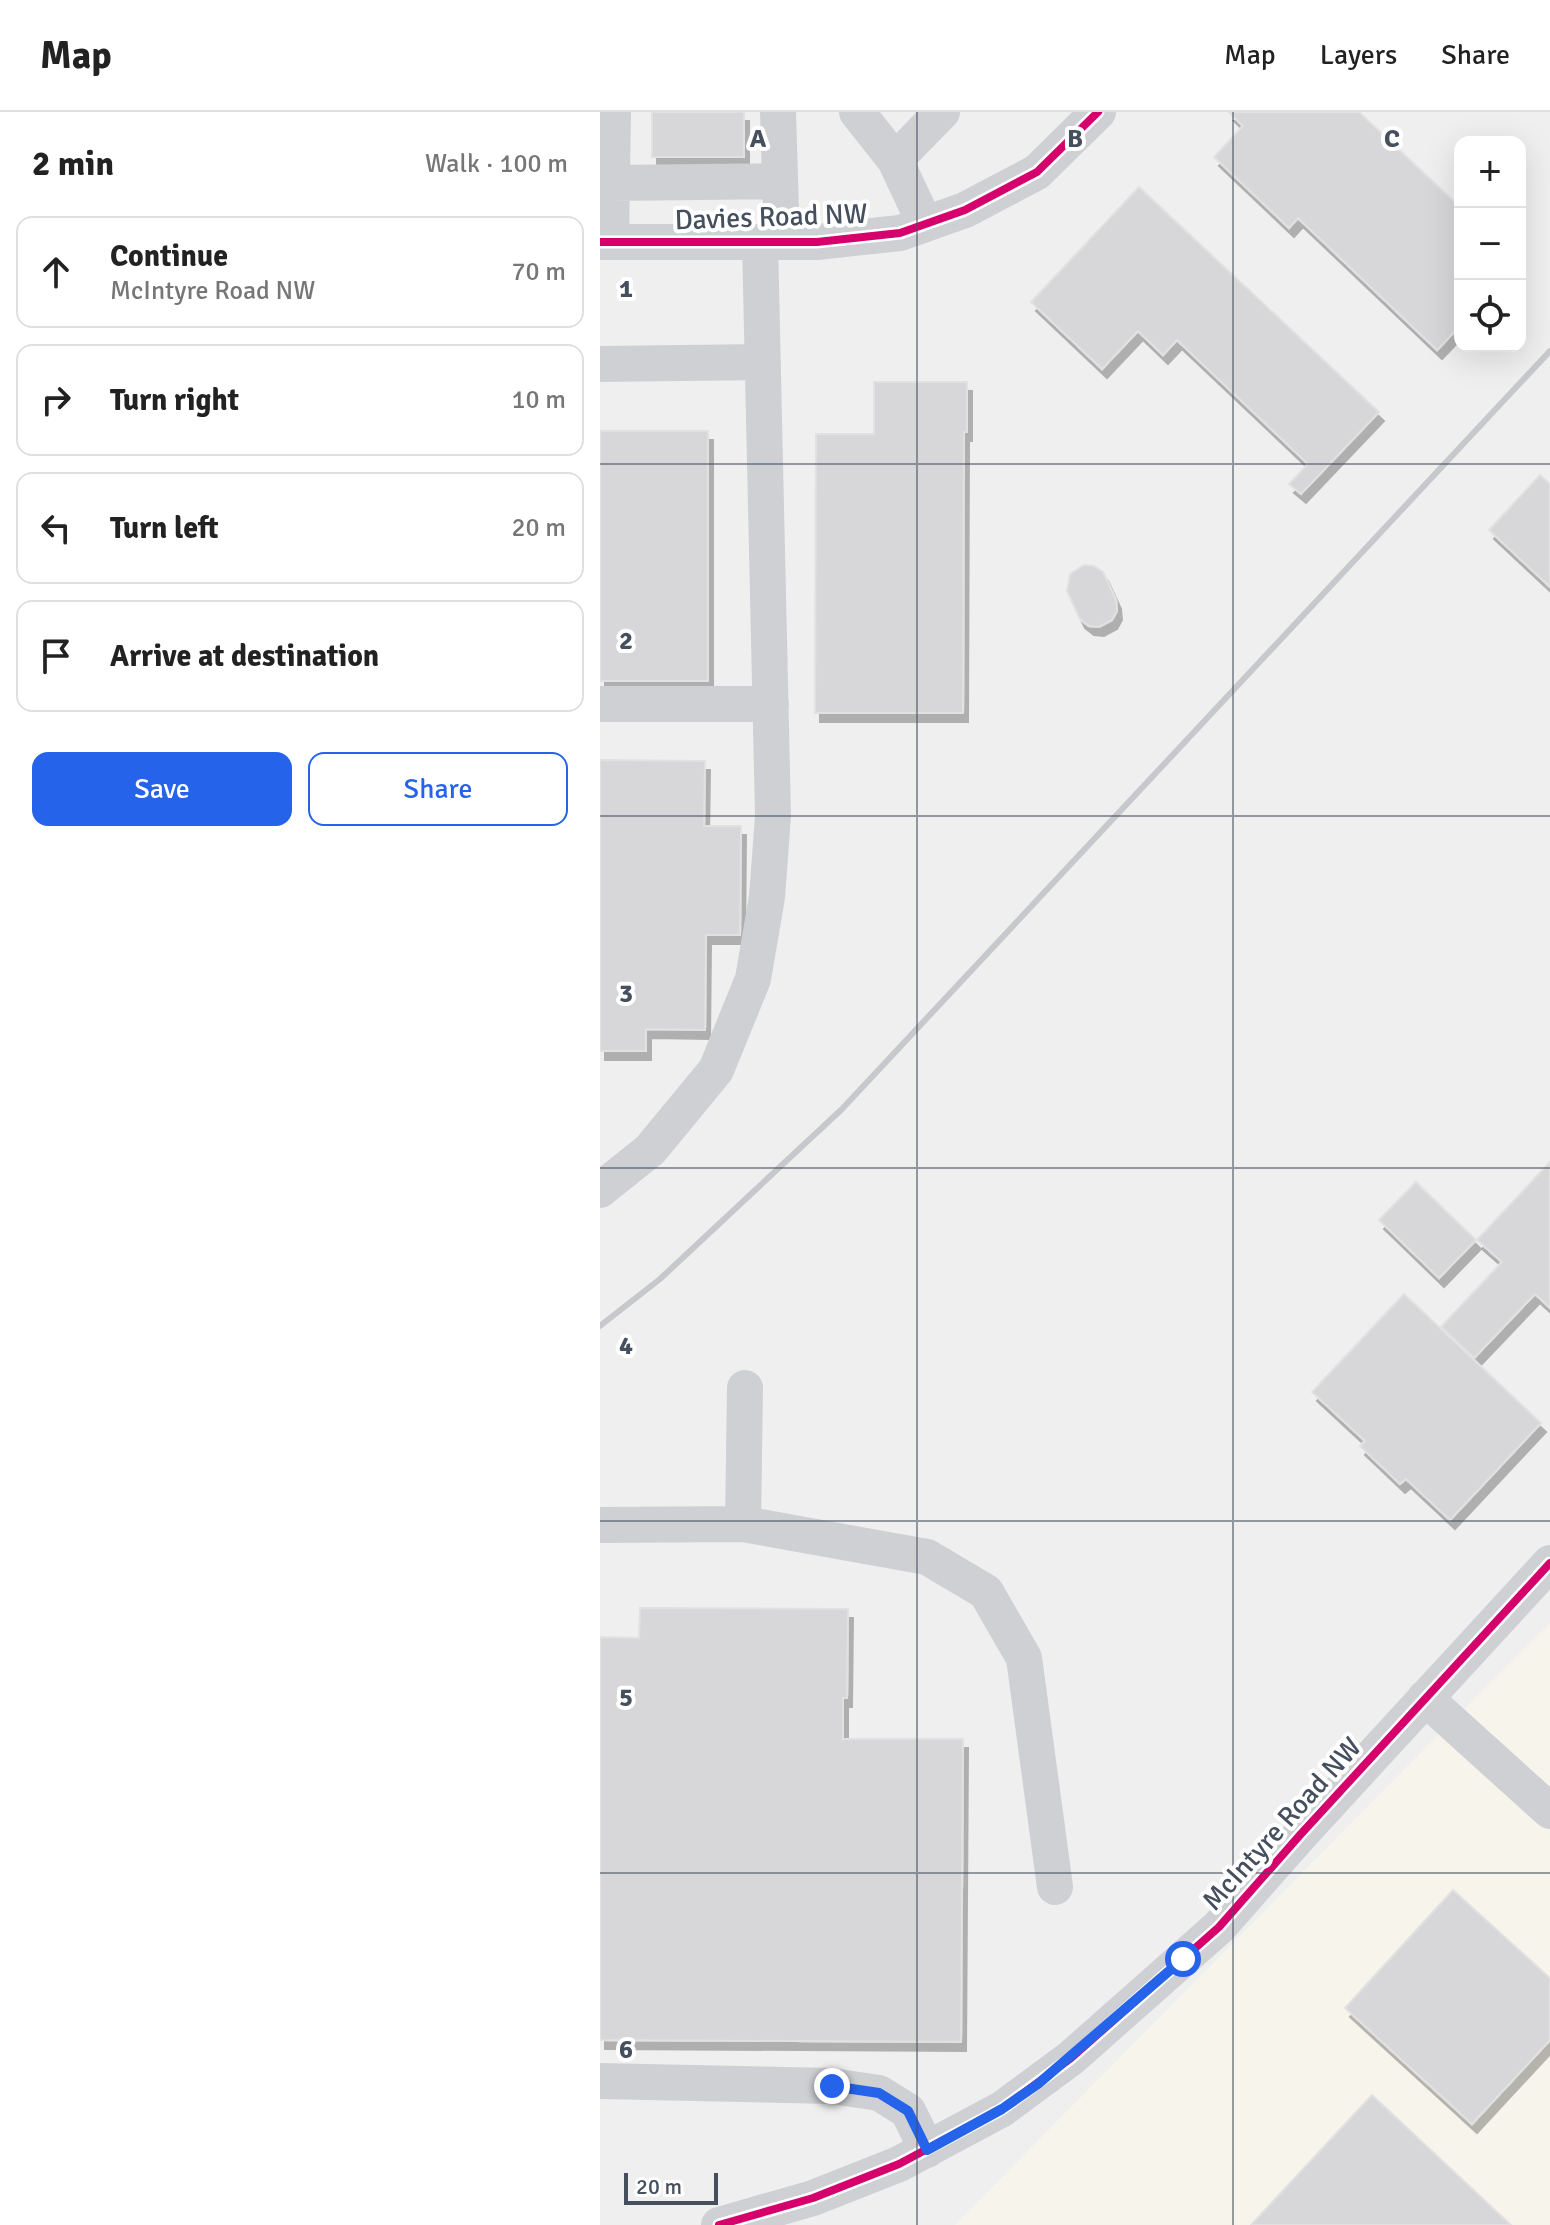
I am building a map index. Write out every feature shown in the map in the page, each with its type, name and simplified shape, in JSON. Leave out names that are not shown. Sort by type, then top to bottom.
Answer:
[{"type":"street","points":[[600,1190],[650,1150],[716,1070],[753,979],[767,897],[773,816],[763,362],[771,242],[779,181],[778,112]]},
{"type":"street","points":[[857,112],[895,160],[925,224]]},
{"type":"street","points":[[895,160],[942,112]]},
{"type":"street","name":"Davies Road NW","points":[[605,242],[817,242],[900,233],[965,210],[1037,172],[1098,112]]},
{"type":"street","points":[[605,242],[611,183],[608,135]]},
{"type":"street","points":[[611,183],[779,181]]},
{"type":"street","points":[[600,364],[763,362]]},
{"type":"street","points":[[600,704],[771,704]]},
{"type":"street","points":[[743,1524],[745,1388]]},
{"type":"street","points":[[600,1525],[743,1524],[927,1557],[986,1592],[1024,1658],[1055,1887]]},
{"type":"street","name":"McIntyre Road NW","points":[[719,2225],[849,2185],[927,2150],[1002,2109],[1071,2058],[1219,1927],[1550,1563]]},
{"type":"street","points":[[1425,1698],[1550,1811]]},
{"type":"street","points":[[600,2081],[832,2086],[879,2093],[908,2111],[927,2150]]},
{"type":"shaded area","points":[[1550,1623],[1550,2225],[955,2225],[1442,1731]]},
{"type":"building","points":[[652,112],[744,112],[744,157],[652,157]]},
{"type":"building","points":[[1229,112],[1359,112],[1454,201],[1454,332],[1437,350],[1298,218],[1289,228],[1214,157],[1243,126]]},
{"type":"building","points":[[1139,187],[1379,412],[1301,494],[1289,484],[1308,464],[1177,340],[1163,355],[1138,331],[1102,369],[1031,302]]},
{"type":"building","points":[[874,382],[967,382],[963,713],[815,713],[816,434],[874,434]]},
{"type":"building","points":[[600,431],[708,431],[708,681],[600,681]]},
{"type":"building","points":[[1540,475],[1550,484],[1550,587],[1489,530]]},
{"type":"building","points":[[1084,565],[1094,566],[1103,572],[1116,600],[1117,611],[1112,620],[1099,627],[1089,626],[1080,619],[1067,591],[1070,574]]},
{"type":"building","points":[[600,760],[705,761],[704,826],[741,826],[740,935],[706,935],[705,1030],[646,1029],[646,1051],[600,1051]]},
{"type":"building","points":[[1550,1162],[1550,1308],[1535,1294],[1474,1358],[1441,1327],[1502,1262],[1477,1240]]},
{"type":"building","points":[[1416,1182],[1476,1240],[1439,1278],[1379,1220]]},
{"type":"building","points":[[1404,1294],[1541,1423],[1450,1520],[1406,1479],[1400,1484],[1360,1446],[1365,1441],[1312,1392]]},
{"type":"building","points":[[640,1608],[848,1609],[847,1698],[843,1698],[843,1739],[963,1739],[961,2042],[600,2040],[600,1637],[639,1638]]},
{"type":"building","points":[[1453,1890],[1550,1978],[1550,2040],[1472,2124],[1345,2008]]},
{"type":"building","points":[[1372,2095],[1511,2225],[1251,2225]]},
{"type":"railway","points":[[600,1326],[660,1279],[842,1109],[1550,351]]},
{"type":"cycle path","points":[[600,242],[817,242],[900,233],[965,210],[1037,172],[1098,112]]},
{"type":"cycle path","points":[[719,2225],[813,2198],[899,2164],[1002,2109],[1071,2058],[1219,1927],[1550,1563]]},
{"type":"route","points":[[832,2086],[879,2093],[908,2111],[927,2150],[1002,2109],[1038,2084],[1183,1959]]}]
